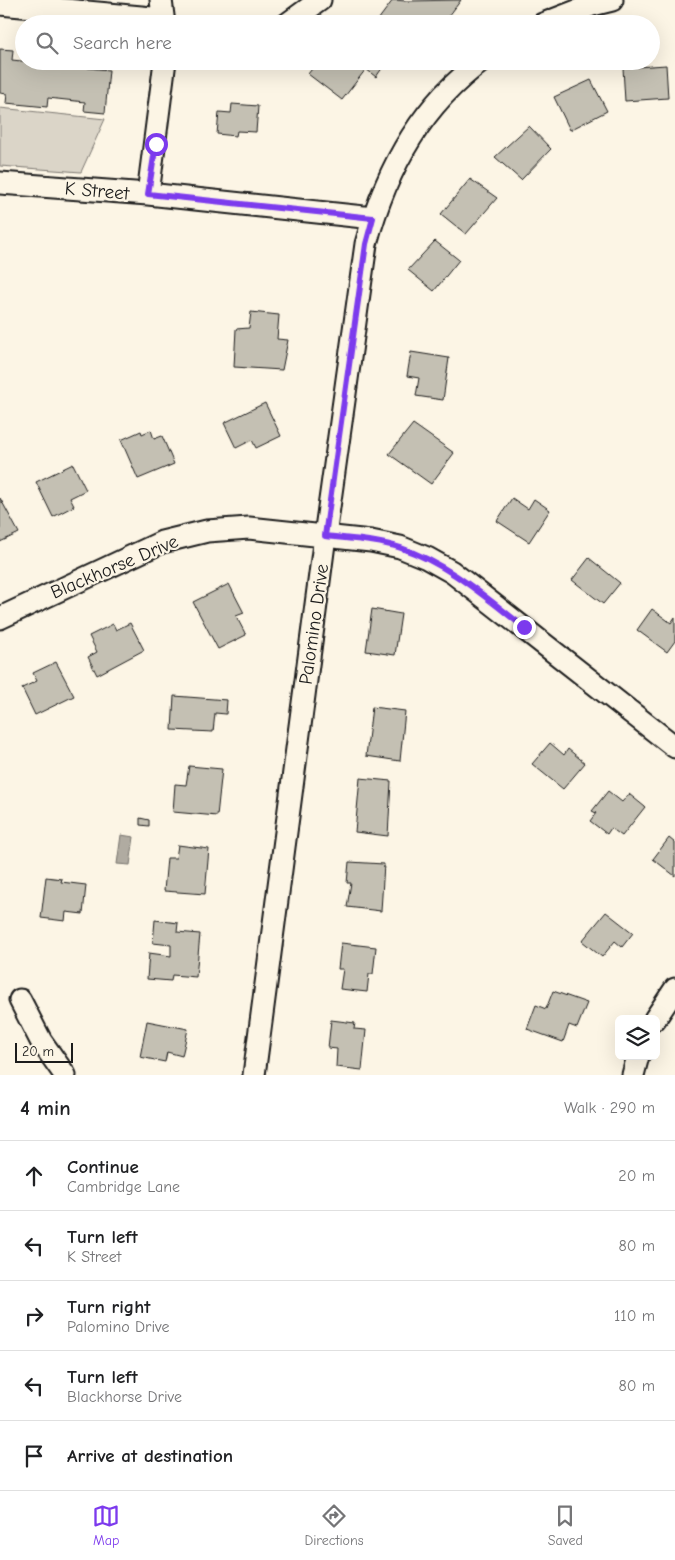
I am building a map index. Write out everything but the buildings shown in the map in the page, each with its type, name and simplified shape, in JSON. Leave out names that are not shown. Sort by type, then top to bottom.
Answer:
[{"type":"street","points":[[299,15],[320,0]]},
{"type":"street","points":[[569,15],[612,0]]},
{"type":"street","points":[[0,4],[163,14]]},
{"type":"street","points":[[148,194],[164,70]]},
{"type":"street","name":"Palomino Drive","points":[[254,1075],[325,536],[366,244],[373,218],[389,175],[415,132],[447,93],[472,70]]},
{"type":"street","name":"K Street","points":[[0,183],[148,194],[373,218]]},
{"type":"street","name":"Blackhorse Drive","points":[[0,618],[120,560],[184,536],[249,528],[371,541],[400,548],[427,558],[452,572],[675,747]]},
{"type":"street","points":[[657,1015],[675,989]]},
{"type":"street","points":[[20,1000],[41,1041],[65,1075]]},
{"type":"street","points":[[633,1075],[637,1060]]},
{"type":"shaded area","points":[[0,108],[105,119],[81,172],[0,166]]},
{"type":"shaded area","points":[[121,835],[134,837],[130,865],[117,864]]},
{"type":"route","points":[[156,144],[148,194],[373,218],[366,244],[325,536],[371,541],[400,548],[427,558],[452,572],[524,627]]}]
